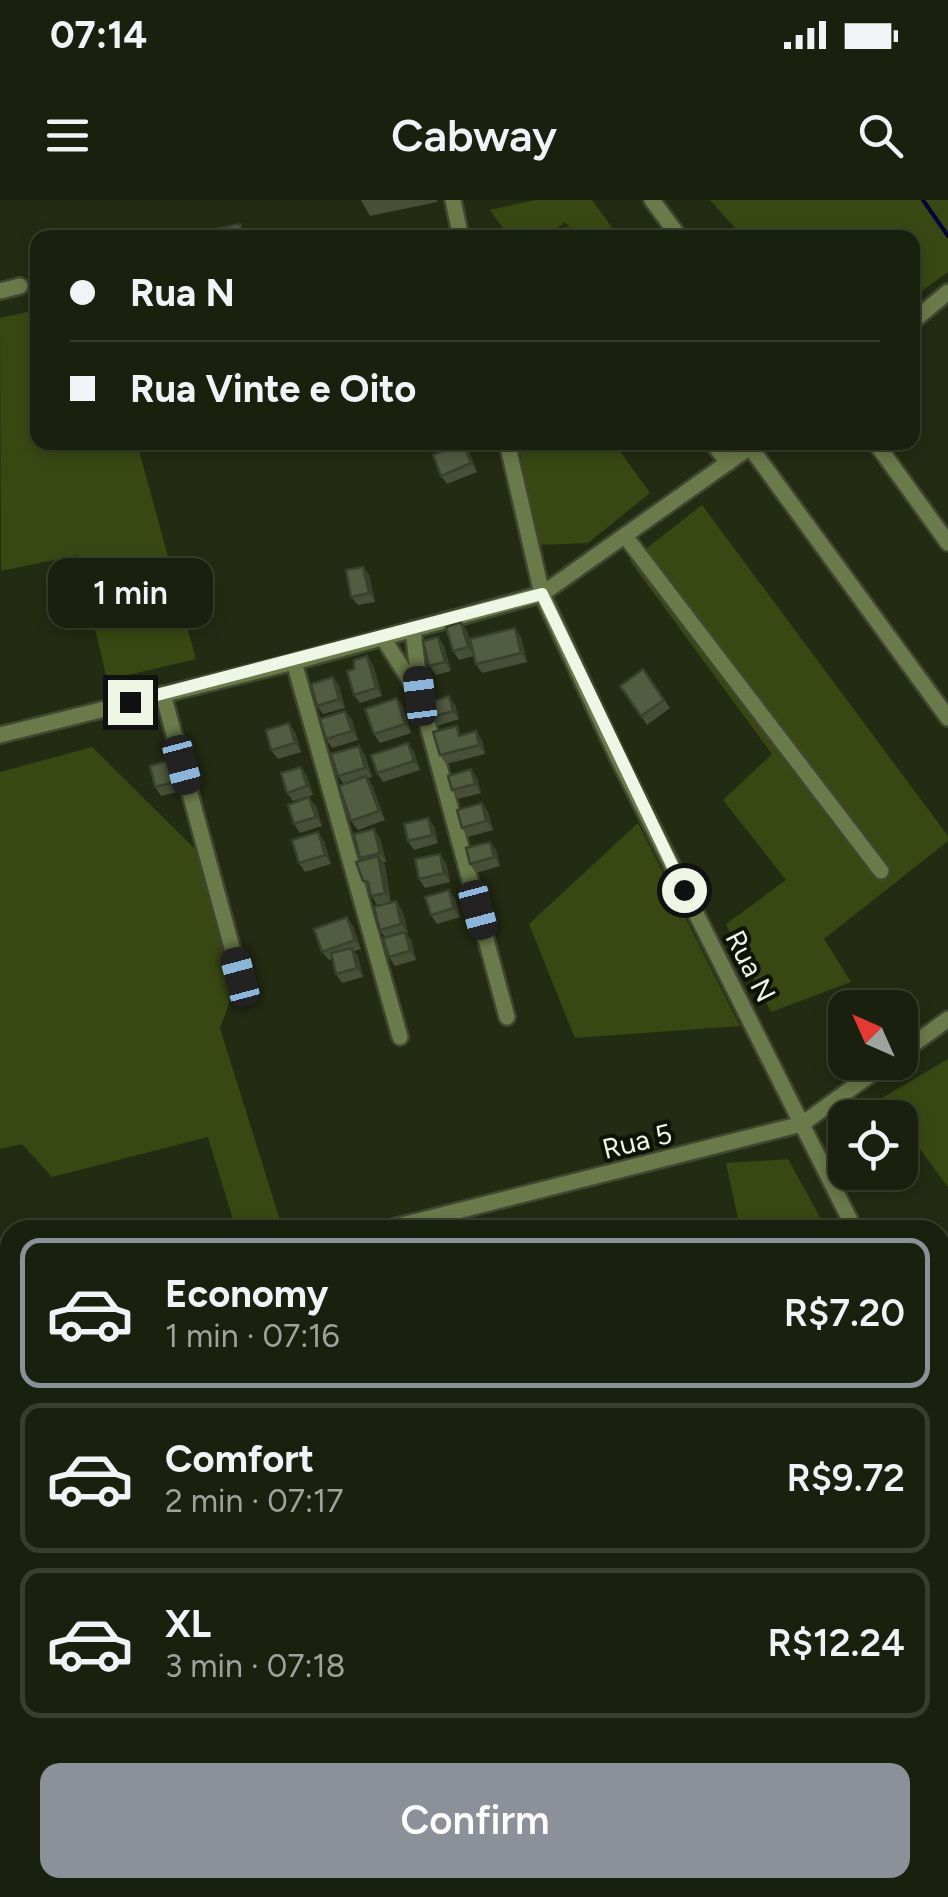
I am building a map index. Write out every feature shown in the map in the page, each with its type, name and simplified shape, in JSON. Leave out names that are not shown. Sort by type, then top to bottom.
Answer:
[{"type":"street","points":[[453,200],[460,230]]},
{"type":"street","points":[[652,200],[674,230]]},
{"type":"street","points":[[0,291],[20,286]]},
{"type":"street","points":[[920,317],[945,302]]},
{"type":"street","name":"Rua N","points":[[509,450],[542,594],[617,756],[850,1220]]},
{"type":"street","points":[[718,450],[728,463]]},
{"type":"street","points":[[0,734],[294,662],[542,594],[747,450]]},
{"type":"street","points":[[758,450],[948,718]]},
{"type":"street","points":[[881,450],[948,543]]},
{"type":"street","points":[[625,536],[881,871]]},
{"type":"street","points":[[413,628],[420,696],[507,1017]]},
{"type":"street","points":[[382,638],[420,696]]},
{"type":"street","points":[[294,662],[400,1037]]},
{"type":"street","points":[[163,694],[240,977]]},
{"type":"street","points":[[918,1041],[948,1019]]},
{"type":"street","name":"Rua 5","points":[[422,1220],[802,1124],[863,1080]]},
{"type":"green space","points":[[535,200],[592,200],[614,230],[572,230],[565,222],[555,230],[504,230],[490,210]]},
{"type":"green space","points":[[710,200],[948,200],[948,272],[920,292],[920,230],[737,230]]},
{"type":"green space","points":[[30,312],[30,450],[139,450],[196,659],[107,680],[78,555],[1,571],[0,318]]},
{"type":"green space","points":[[519,450],[619,450],[650,493],[588,543],[539,545]]},
{"type":"green space","points":[[702,505],[948,836],[948,841],[824,939],[851,982],[771,1012],[726,924],[786,880],[723,800],[772,754],[630,561]]},
{"type":"green space","points":[[92,747],[196,850],[236,985],[220,1028],[280,1220],[233,1220],[208,1137],[52,1177],[22,1144],[0,1149],[0,772]]},
{"type":"green space","points":[[638,823],[740,1026],[575,1038],[529,924]]},
{"type":"green space","points":[[948,1059],[948,1187],[918,1147],[918,1100],[882,1098]]},
{"type":"green space","points":[[788,1159],[822,1220],[736,1220],[726,1163]]},
{"type":"building","points":[[240,224],[241,230],[212,230]]},
{"type":"building","points":[[446,450],[466,450],[471,463],[441,476],[433,455]]},
{"type":"building","points":[[363,567],[369,593],[351,597],[346,570]]},
{"type":"building","points":[[461,622],[468,647],[453,651],[446,627]]},
{"type":"building","points":[[515,628],[521,653],[476,664],[470,639]]},
{"type":"building","points":[[438,637],[445,662],[429,666],[423,641]]},
{"type":"building","points":[[367,656],[376,688],[354,695],[347,671],[354,669],[354,660]]},
{"type":"building","points":[[643,669],[664,700],[641,716],[620,686]]},
{"type":"building","points":[[333,677],[339,699],[317,706],[311,684]]},
{"type":"building","points":[[449,696],[453,711],[431,717],[426,703]]},
{"type":"building","points":[[397,698],[405,724],[374,734],[365,709]]},
{"type":"building","points":[[345,711],[352,731],[326,739],[320,719]]},
{"type":"building","points":[[289,723],[295,743],[271,750],[266,730]]},
{"type":"building","points":[[457,726],[459,736],[476,731],[479,745],[440,755],[433,732]]},
{"type":"building","points":[[408,743],[414,761],[377,773],[371,755]]},
{"type":"building","points":[[359,746],[365,768],[338,776],[331,754]]},
{"type":"building","points":[[170,760],[175,782],[155,787],[150,766]]},
{"type":"building","points":[[301,767],[307,786],[287,793],[281,773]]},
{"type":"building","points":[[471,769],[475,784],[452,790],[448,776]]},
{"type":"building","points":[[366,776],[379,811],[351,821],[339,786]]},
{"type":"building","points":[[309,797],[316,817],[294,824],[288,805]]},
{"type":"building","points":[[482,803],[486,821],[462,828],[457,810]]},
{"type":"building","points":[[428,818],[432,835],[408,841],[404,824]]},
{"type":"building","points":[[374,829],[380,853],[360,858],[354,834]]},
{"type":"building","points":[[318,832],[325,855],[299,863],[292,840]]},
{"type":"building","points":[[490,842],[494,857],[470,864],[466,848]]},
{"type":"building","points":[[440,854],[444,873],[419,879],[415,859]]},
{"type":"building","points":[[378,856],[385,893],[371,896],[356,862]]},
{"type":"building","points":[[449,890],[454,908],[431,915],[425,897]]},
{"type":"building","points":[[396,901],[401,924],[380,930],[374,907]]},
{"type":"building","points":[[347,917],[355,940],[322,952],[314,929]]},
{"type":"building","points":[[405,932],[410,951],[389,957],[383,938]]},
{"type":"building","points":[[352,948],[357,968],[336,974],[331,953]]},
{"type":"waterway","points":[[923,200],[948,236]]},
{"type":"route","points":[[130,702],[542,594],[684,890]]}]
